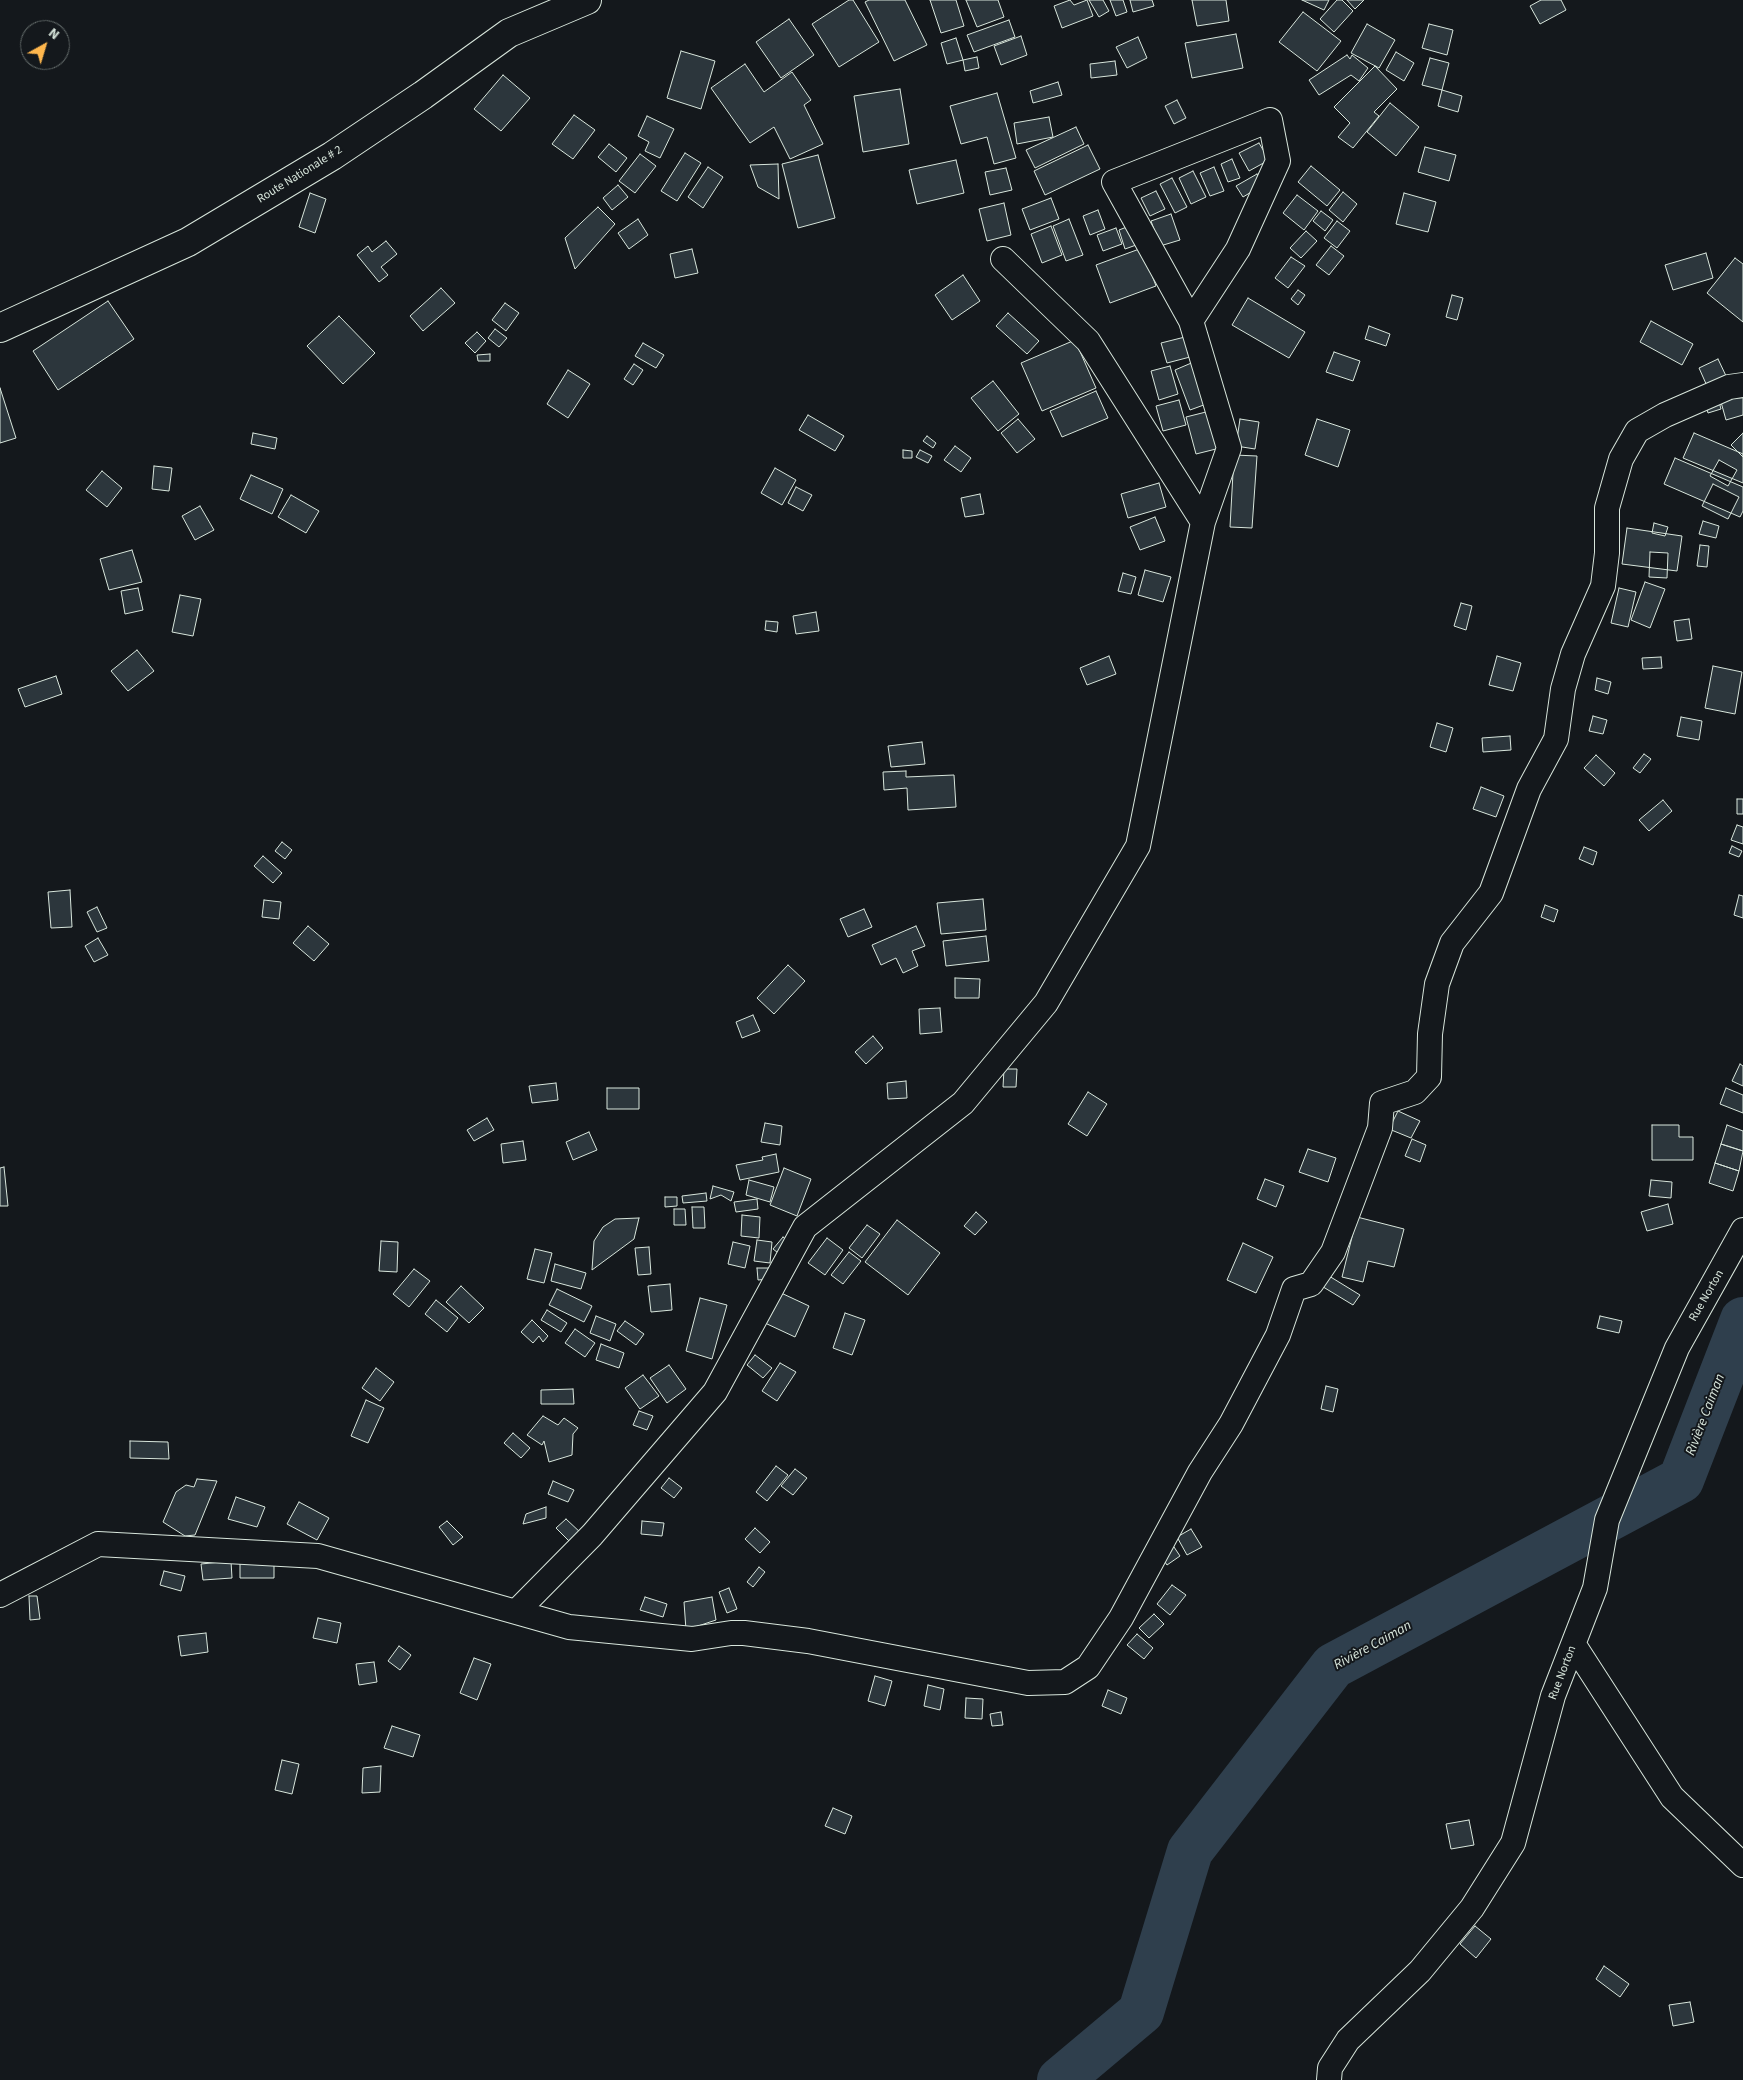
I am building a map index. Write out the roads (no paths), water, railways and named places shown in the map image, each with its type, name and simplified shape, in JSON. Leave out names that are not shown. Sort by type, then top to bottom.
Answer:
[{"type":"main road","name":"Route Nationale # 2","points":[[0,328],[188,242],[332,156],[423,95],[509,33],[587,0]]},
{"type":"street","points":[[516,1612],[592,1535],[715,1392],[805,1227],[963,1103],[1046,1003],[1138,846],[1203,522],[1229,448],[1191,321],[1114,182],[1270,120],[1278,161],[1238,249],[1191,321]]},
{"type":"street","points":[[1003,258],[1088,341],[1203,522]]},
{"type":"street","points":[[0,1595],[98,1544],[318,1556],[553,1624],[692,1638],[744,1633],[808,1641],[1028,1683],[1065,1682],[1088,1667],[1121,1618],[1200,1472],[1232,1424],[1278,1335],[1294,1289],[1311,1284],[1333,1252],[1380,1128],[1382,1104],[1414,1092],[1429,1077],[1430,1034],[1437,984],[1452,943],[1491,893],[1529,789],[1556,739],[1563,689],[1573,654],[1603,586],[1607,553],[1607,508],[1622,459],[1637,431],[1665,415],[1729,387],[1743,385]]},
{"type":"street","name":"Rue Norton","points":[[1329,2080],[1330,2068],[1348,2040],[1425,1964],[1472,1908],[1513,1843],[1553,1696],[1595,1588],[1607,1520],[1673,1358],[1743,1230]]},
{"type":"street","points":[[1574,1645],[1672,1796],[1743,1865]]},
{"type":"waterway","name":"Rivière Caiman","points":[[1060,2080],[1141,2012],[1190,1851],[1333,1666],[1681,1480],[1743,1320]]}]
